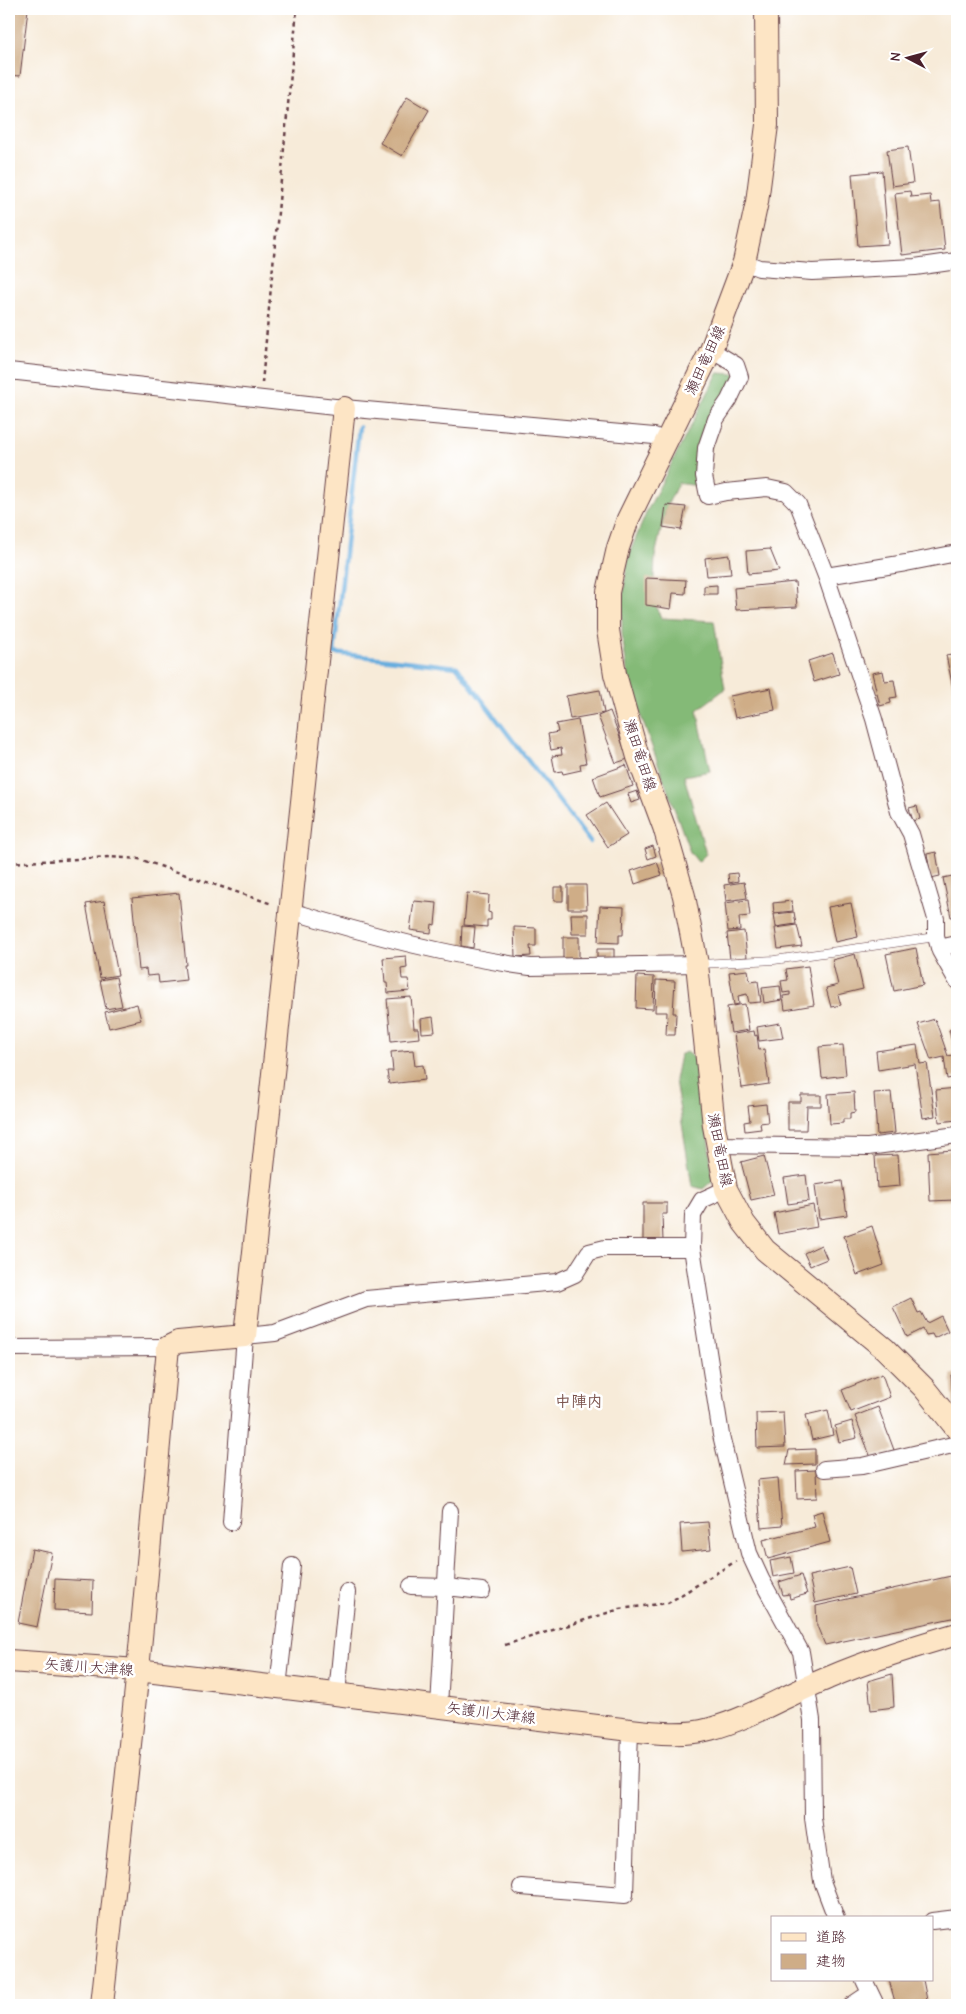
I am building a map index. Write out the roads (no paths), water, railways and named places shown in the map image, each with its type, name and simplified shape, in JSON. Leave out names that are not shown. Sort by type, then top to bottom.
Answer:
[{"type":"main road","name":"瀬田竜田線","points":[[766,9],[767,125],[757,202],[744,262],[711,350],[628,519],[618,548],[608,592],[608,630],[615,674],[638,758],[664,828],[684,896],[697,964],[718,1145],[726,1190],[744,1223],[765,1250],[885,1349],[924,1388],[957,1429]]},
{"type":"main road","points":[[102,2005],[138,1670],[168,1347],[178,1342],[245,1336],[344,408]]},
{"type":"main road","name":"矢護川大津線","points":[[9,1661],[138,1670],[630,1730],[678,1733],[708,1730],[733,1722],[808,1686],[899,1651],[957,1634]]},
{"type":"street","points":[[744,262],[758,268],[812,272],[915,267],[957,261]]},
{"type":"street","points":[[711,350],[736,365],[740,377],[729,400],[716,419],[706,448],[704,476],[708,496],[726,492],[767,488],[786,492],[798,504],[826,576],[874,719],[899,812],[911,834],[936,919],[938,942],[957,981]]},
{"type":"street","points":[[9,371],[344,408],[654,436],[666,442]]},
{"type":"street","points":[[826,576],[957,553]]},
{"type":"street","points":[[291,911],[365,934],[505,964],[530,967],[697,964]]},
{"type":"street","points":[[938,942],[957,944]]},
{"type":"street","points":[[718,1145],[868,1147],[957,1135]]},
{"type":"street","points":[[726,1190],[702,1200],[693,1215],[692,1248],[721,1435],[749,1553],[801,1652],[812,1720],[814,1818],[822,1881],[835,1916]]},
{"type":"street","points":[[231,1522],[245,1336],[275,1333],[366,1299],[557,1282],[575,1274],[589,1252],[605,1248],[692,1248]]},
{"type":"street","points":[[9,1348],[168,1347]]},
{"type":"street","points":[[824,1470],[862,1466],[957,1444]]},
{"type":"street","points":[[439,1707],[450,1511]]},
{"type":"street","points":[[278,1686],[292,1566]]},
{"type":"street","points":[[411,1586],[482,1590]]},
{"type":"street","points":[[337,1694],[347,1592]]},
{"type":"street","points":[[522,1887],[625,1895],[630,1730]]},
{"type":"street","points":[[934,1921],[957,1918]]},
{"type":"street","points":[[852,2005],[870,1993]]},
{"type":"lane","points":[[697,964],[774,960],[938,942]]},
{"type":"waterway","points":[[359,427],[334,653],[457,667],[590,842]]},
{"type":"district","name":"中陣内","points":[[579,1402]]}]
